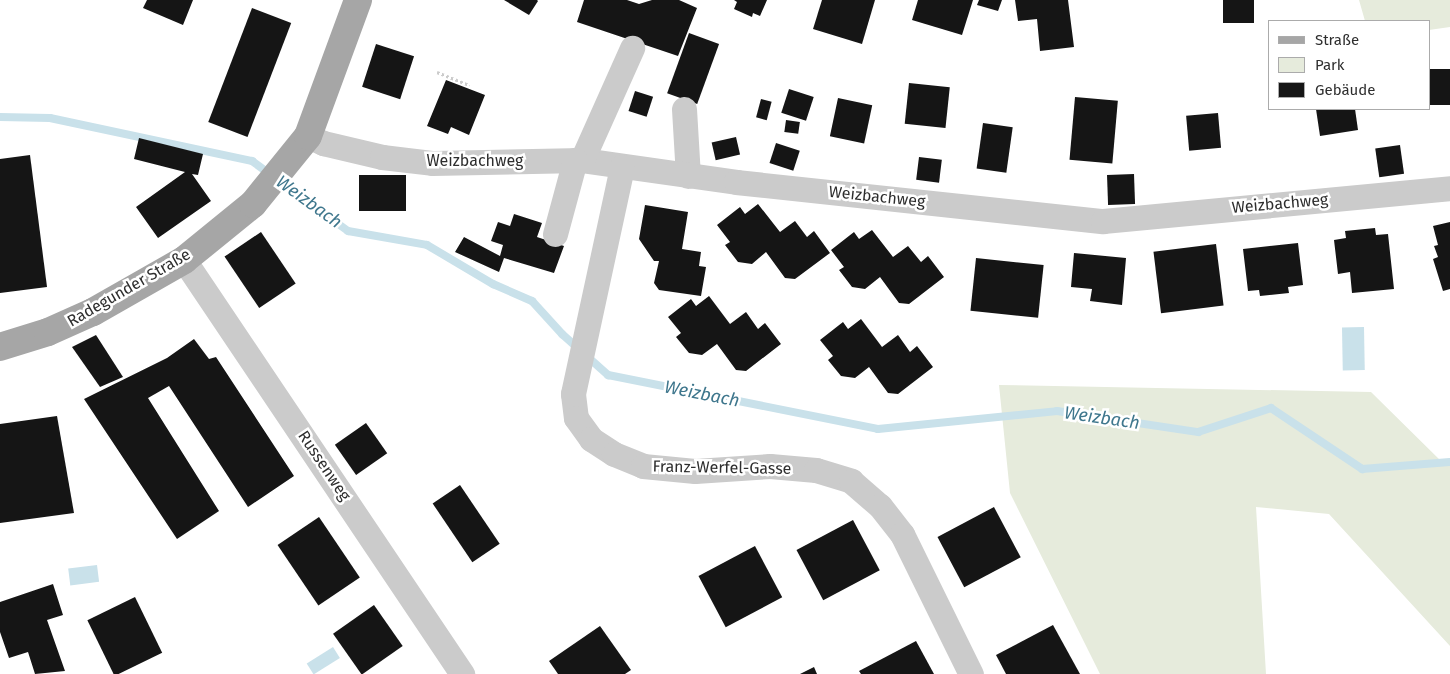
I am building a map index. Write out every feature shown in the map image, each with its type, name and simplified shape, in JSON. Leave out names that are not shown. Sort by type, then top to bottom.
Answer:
[{"type":"main road","name":"Radegunder Straße","points":[[0,347],[48,332],[93,312],[184,260],[263,194],[308,136],[358,0]]},
{"type":"street","points":[[556,234],[579,160],[632,48]]},
{"type":"street","points":[[684,108],[688,176]]},
{"type":"street","name":"Weizbachweg","points":[[308,136],[323,143],[382,156],[432,162],[579,160],[688,176],[1103,221],[1450,188]]},
{"type":"street","name":"Franz-Werfel-Gasse","points":[[622,167],[573,394],[576,418],[591,439],[614,454],[642,466],[695,471],[770,466],[816,470],[851,481],[880,506],[902,534],[971,674]]},
{"type":"street","name":"Russenweg","points":[[184,260],[462,674]]},
{"type":"path","points":[[437,72],[469,84]]},
{"type":"green space","points":[[1359,0],[1450,0],[1450,27],[1430,30],[1430,20],[1365,20]]},
{"type":"green space","points":[[999,385],[1371,392],[1443,463],[1450,461],[1450,646],[1329,514],[1256,507],[1266,674],[1100,674],[1010,493]]},
{"type":"water","points":[[1342,327],[1364,327],[1365,370],[1343,370]]},
{"type":"water","points":[[97,565],[99,582],[70,585],[68,569]]},
{"type":"water","points":[[333,647],[340,658],[314,674],[307,663]]},
{"type":"building","points":[[147,0],[193,0],[183,25],[143,8]]},
{"type":"building","points":[[504,0],[537,0],[538,1],[529,15]]},
{"type":"building","points":[[584,0],[627,0],[639,4],[652,0],[679,0],[697,8],[678,56],[577,22]]},
{"type":"building","points":[[734,0],[767,0],[760,16],[753,13],[752,17],[734,9],[737,2]]},
{"type":"building","points":[[822,0],[875,0],[862,44],[813,29]]},
{"type":"building","points":[[918,0],[973,0],[962,35],[912,20]]},
{"type":"building","points":[[979,0],[1002,0],[998,11],[977,5]]},
{"type":"building","points":[[1015,0],[1068,0],[1074,47],[1040,51],[1037,19],[1018,21]]},
{"type":"building","points":[[1223,0],[1254,0],[1254,23],[1223,23]]},
{"type":"building","points":[[252,8],[291,23],[247,137],[208,122]]},
{"type":"building","points":[[689,33],[719,44],[697,104],[667,93]]},
{"type":"building","points":[[376,44],[414,56],[400,99],[362,87]]},
{"type":"building","points":[[1430,69],[1450,69],[1450,105],[1430,105]]},
{"type":"building","points":[[446,80],[485,95],[469,135],[451,127],[448,134],[427,126]]},
{"type":"building","points":[[909,83],[950,87],[945,128],[905,124]]},
{"type":"building","points":[[789,89],[814,97],[806,121],[781,113]]},
{"type":"building","points":[[635,91],[653,97],[647,117],[629,111]]},
{"type":"building","points":[[1075,97],[1118,101],[1112,164],[1070,160]]},
{"type":"building","points":[[838,98],[872,105],[864,143],[830,136]]},
{"type":"building","points":[[761,99],[772,102],[767,120],[756,117]]},
{"type":"building","points":[[1316,110],[1355,110],[1358,130],[1320,136]]},
{"type":"building","points":[[1218,113],[1221,148],[1189,151],[1186,116]]},
{"type":"building","points":[[786,120],[800,122],[798,134],[784,132]]},
{"type":"building","points":[[983,123],[1013,127],[1006,173],[977,169]]},
{"type":"building","points":[[736,137],[740,155],[716,160],[712,143]]},
{"type":"building","points":[[139,138],[203,154],[198,175],[192,174],[211,201],[158,238],[136,207],[185,172],[134,159]]},
{"type":"building","points":[[776,143],[800,151],[793,171],[770,163]]},
{"type":"building","points":[[1400,145],[1404,174],[1379,177],[1375,148]]},
{"type":"building","points":[[30,155],[47,287],[0,293],[0,159]]},
{"type":"building","points":[[919,157],[942,160],[939,183],[916,180]]},
{"type":"building","points":[[1134,174],[1135,204],[1108,205],[1107,175]]},
{"type":"building","points":[[359,175],[406,175],[406,211],[359,211]]},
{"type":"building","points":[[758,204],[780,232],[795,221],[807,237],[814,231],[830,253],[795,279],[785,278],[766,252],[752,264],[738,262],[725,245],[730,242],[717,225],[740,207],[745,214]]},
{"type":"building","points":[[645,205],[688,212],[682,249],[701,252],[699,266],[706,267],[701,296],[659,290],[654,283],[659,261],[654,261],[639,239]]},
{"type":"building","points":[[514,214],[542,223],[537,237],[564,246],[554,273],[504,258],[499,272],[455,252],[464,237],[500,256],[503,245],[491,241],[498,222],[510,226]]},
{"type":"building","points":[[1450,222],[1450,289],[1443,291],[1433,259],[1438,257],[1434,246],[1438,245],[1433,226]]},
{"type":"building","points":[[1375,228],[1376,235],[1388,234],[1394,289],[1352,293],[1350,272],[1338,274],[1334,240],[1346,238],[1345,231]]},
{"type":"building","points":[[872,230],[893,257],[908,246],[921,262],[928,256],[944,277],[909,304],[899,303],[880,277],[865,289],[852,287],[839,270],[844,267],[831,250],[854,232],[859,239]]},
{"type":"building","points":[[261,232],[296,283],[259,308],[225,257]]},
{"type":"building","points":[[1298,243],[1303,285],[1288,287],[1289,293],[1260,296],[1259,290],[1248,291],[1243,249]]},
{"type":"building","points":[[1216,244],[1224,306],[1161,313],[1153,252]]},
{"type":"building","points":[[1074,253],[1126,258],[1122,305],[1090,301],[1092,289],[1071,287]]},
{"type":"building","points":[[976,258],[1044,265],[1038,318],[970,311]]},
{"type":"building","points":[[709,296],[730,324],[746,312],[758,329],[765,323],[781,344],[746,371],[736,370],[717,344],[702,355],[689,353],[676,337],[681,333],[668,317],[691,299],[696,306]]},
{"type":"building","points":[[861,319],[882,347],[898,335],[910,352],[917,346],[933,367],[898,394],[888,393],[869,367],[855,378],[841,376],[828,360],[833,356],[820,340],[843,322],[848,329]]},
{"type":"building","points":[[96,335],[123,377],[100,387],[72,347]]},
{"type":"building","points":[[194,339],[209,359],[216,357],[294,476],[248,507],[169,386],[148,398],[219,511],[177,539],[84,399],[167,358]]},
{"type":"building","points":[[57,416],[74,513],[0,523],[0,424]]},
{"type":"building","points":[[366,423],[387,453],[356,475],[335,445]]},
{"type":"building","points":[[460,485],[500,544],[472,562],[433,503]]},
{"type":"building","points":[[994,507],[1021,557],[964,587],[937,537]]},
{"type":"building","points":[[319,517],[360,578],[318,605],[278,545]]},
{"type":"building","points":[[853,520],[880,570],[823,600],[796,550]]},
{"type":"building","points":[[755,546],[782,597],[726,627],[698,576]]},
{"type":"building","points":[[53,584],[63,615],[47,620],[65,671],[35,674],[28,652],[9,658],[0,632],[0,602]]},
{"type":"building","points":[[135,597],[162,653],[119,674],[114,674],[87,620]]},
{"type":"building","points":[[374,605],[403,646],[361,674],[333,634]]},
{"type":"building","points":[[1053,625],[1080,674],[1006,674],[996,655]]},
{"type":"building","points":[[600,626],[631,670],[625,674],[558,674],[549,661]]},
{"type":"building","points":[[916,641],[934,674],[861,674],[859,671]]},
{"type":"building","points":[[814,667],[817,674],[800,674]]},
{"type":"waterway","name":"Weizbach","points":[[0,117],[50,118],[252,161],[348,231],[427,245],[493,284],[532,301],[562,334],[608,375],[878,429],[1057,411],[1198,432],[1271,408],[1362,469],[1450,462]]}]
